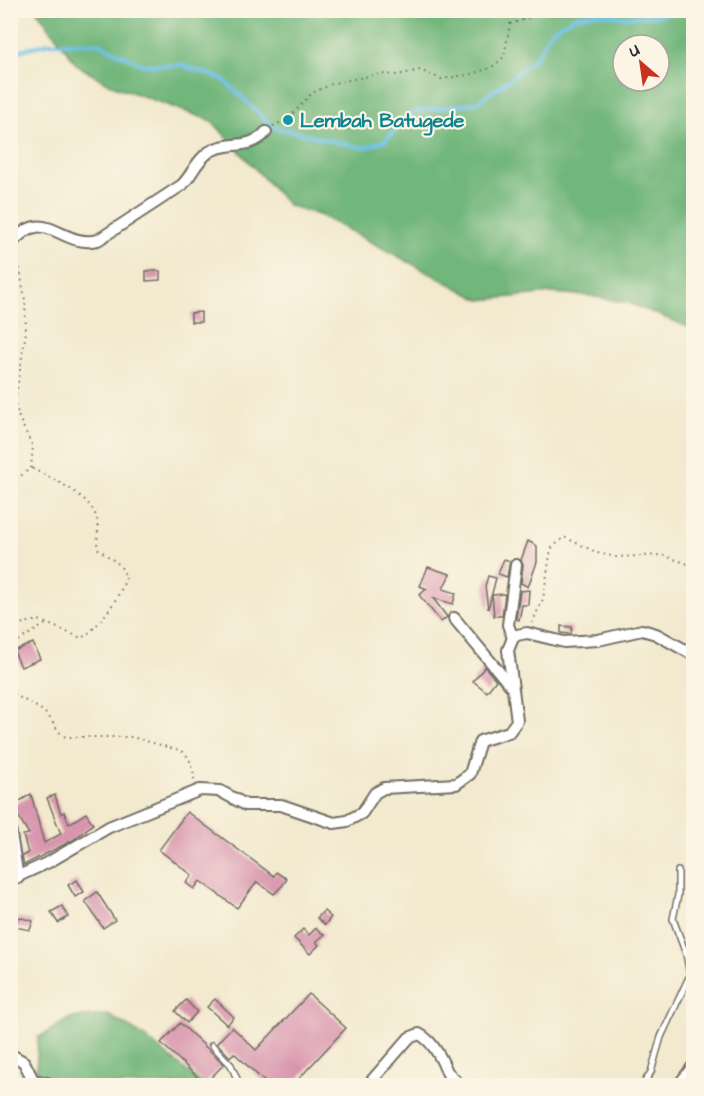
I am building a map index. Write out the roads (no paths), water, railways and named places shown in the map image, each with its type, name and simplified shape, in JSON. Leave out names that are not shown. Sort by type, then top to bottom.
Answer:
[{"type":"street","points":[[12,243],[22,231],[33,226],[87,243],[98,240],[182,185],[189,178],[192,167],[211,150],[249,145],[260,140],[266,132]]},
{"type":"street","points":[[10,828],[14,879],[109,827],[186,794],[210,789],[246,805],[281,805],[327,823],[347,821],[362,813],[375,793],[384,788],[446,786],[464,780],[475,765],[476,749],[480,741],[509,732],[517,722],[515,699],[510,685],[508,650],[513,638],[508,625],[516,565]]},
{"type":"street","points":[[454,618],[510,685]]},
{"type":"street","points":[[513,638],[527,633],[564,642],[598,640],[642,630],[656,634],[693,655]]},
{"type":"street","points":[[367,1086],[405,1041],[416,1034],[425,1037],[444,1064],[453,1086]]},
{"type":"street","points":[[10,1054],[24,1062],[30,1083],[55,1086]]},
{"type":"street","points":[[678,1086],[693,1065]]},
{"type":"lane","points":[[642,1086],[651,1072],[661,1036],[690,975],[688,960],[673,920],[679,889],[678,871]]},
{"type":"lane","points":[[212,1045],[231,1065],[240,1086]]},
{"type":"lane","points":[[444,1064],[464,1086]]},
{"type":"waterway","points":[[10,53],[49,43],[98,43],[143,65],[181,65],[223,79],[273,127],[364,148],[386,140],[413,112],[476,103],[536,57],[551,31],[574,17],[597,13],[622,17],[658,16],[681,10]]},
{"type":"place","name":"Lembah Batugede","points":[[288,120]]}]
